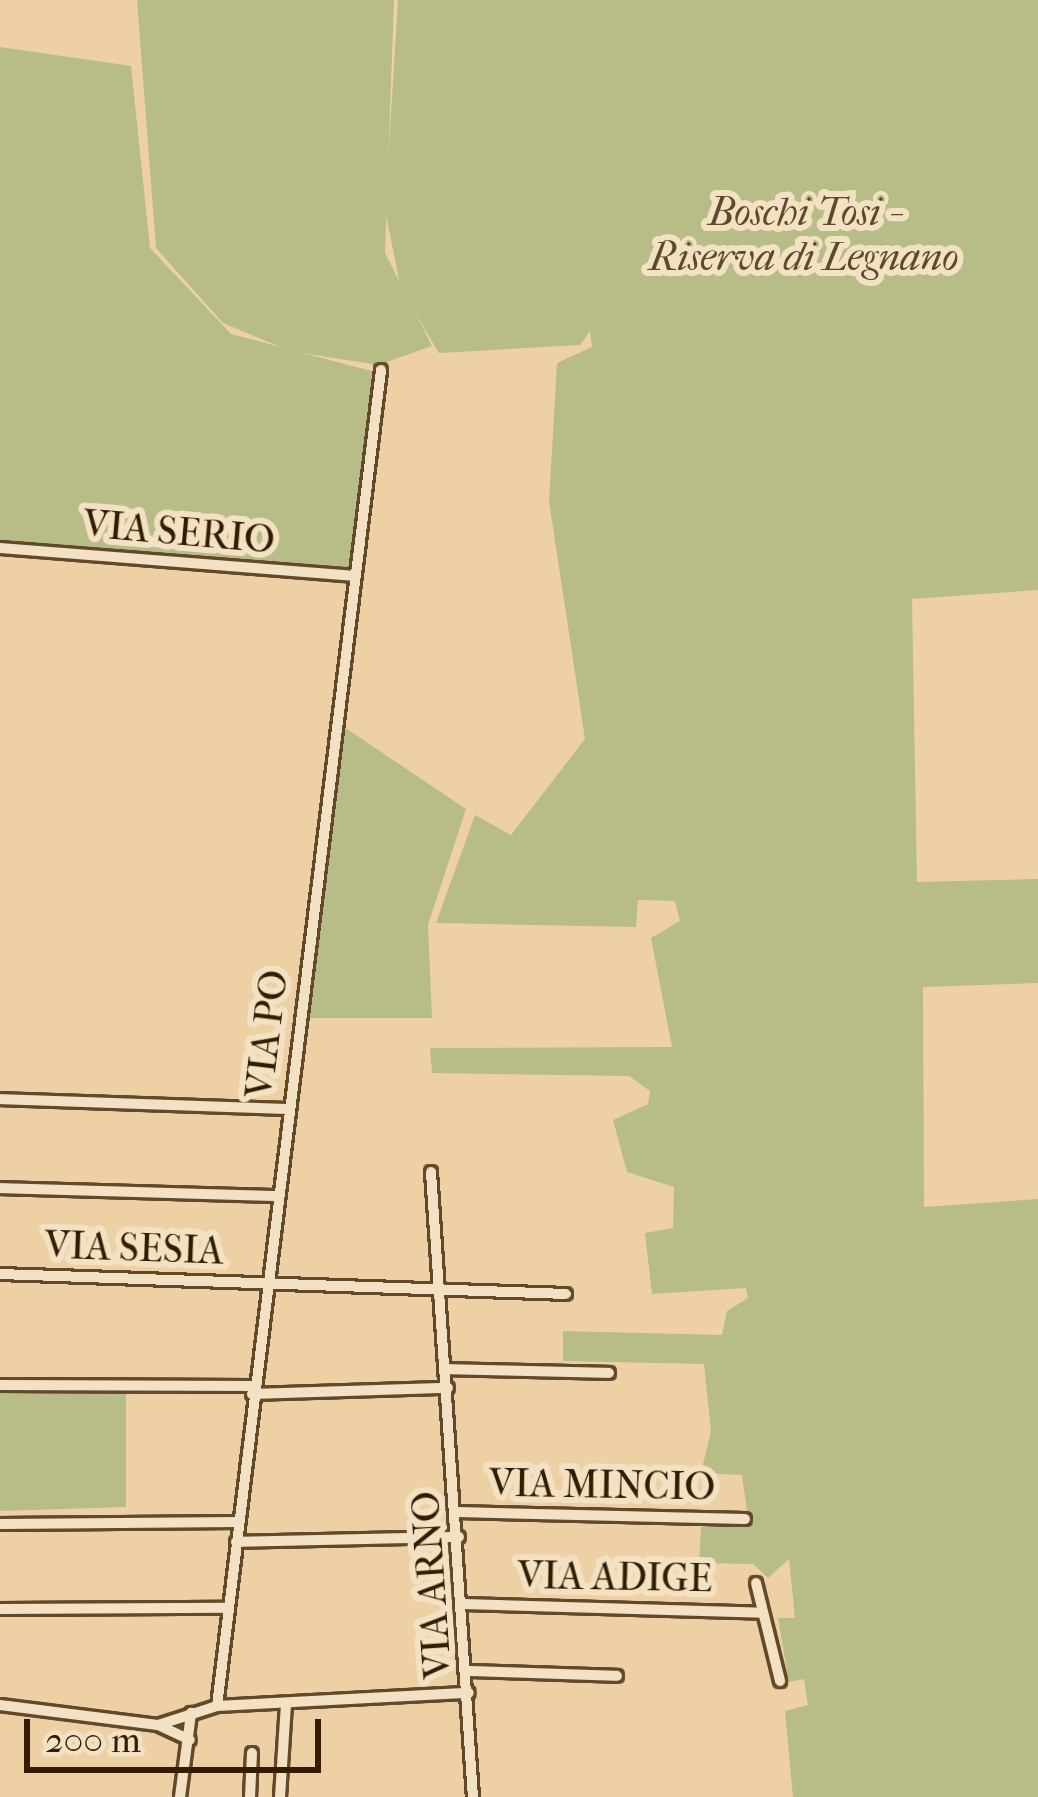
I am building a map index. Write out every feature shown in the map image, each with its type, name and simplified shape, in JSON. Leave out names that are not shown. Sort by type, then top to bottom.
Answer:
[{"type":"street","name":"VIA PO","points":[[218,1706],[381,370]]},
{"type":"street","name":"VIA SERIO","points":[[0,548],[354,576]]},
{"type":"street","points":[[0,1099],[289,1109]]},
{"type":"street","name":"VIA ARNO","points":[[430,1172],[464,1604],[473,1797]]},
{"type":"street","points":[[0,1188],[278,1196]]},
{"type":"street","name":"VIA SESIA","points":[[0,1274],[566,1294]]},
{"type":"street","points":[[446,1369],[608,1372]]},
{"type":"street","points":[[0,1385],[448,1388]]},
{"type":"street","name":"VIA MINCIO","points":[[457,1512],[745,1519]]},
{"type":"street","points":[[0,1524],[238,1522]]},
{"type":"street","points":[[236,1542],[459,1537]]},
{"type":"street","points":[[756,1583],[781,1681]]},
{"type":"street","name":"VIA ADIGE","points":[[464,1604],[763,1613]]},
{"type":"street","points":[[0,1609],[228,1608]]},
{"type":"street","points":[[468,1671],[617,1676]]},
{"type":"street","points":[[0,1705],[158,1724],[218,1706],[469,1693]]},
{"type":"street","points":[[280,1797],[286,1703]]},
{"type":"street","points":[[176,1736],[185,1715]]},
{"type":"street","points":[[180,1797],[190,1740],[185,1715]]},
{"type":"street","points":[[158,1724],[190,1740]]},
{"type":"street","points":[[250,1797],[252,1753]]},
{"type":"green space","points":[[137,0],[394,0],[385,253],[432,346],[378,365],[290,351],[223,323],[156,248]]},
{"type":"green space","name":"Boschi Tosi - Riserva di Legnano","points":[[398,0],[1038,0],[1038,590],[912,599],[917,882],[1038,879],[1038,983],[923,987],[924,1207],[1038,1199],[1038,1797],[793,1797],[785,1711],[808,1705],[804,1679],[789,1682],[778,1618],[795,1618],[789,1559],[768,1578],[753,1564],[699,1563],[701,1527],[740,1523],[747,1511],[742,1475],[701,1473],[711,1431],[704,1364],[563,1361],[563,1331],[722,1335],[727,1311],[748,1298],[746,1288],[652,1294],[645,1233],[673,1228],[674,1187],[627,1172],[613,1120],[648,1104],[650,1091],[629,1076],[432,1073],[430,1048],[672,1047],[651,938],[680,921],[675,901],[638,900],[636,927],[436,923],[475,815],[511,835],[585,739],[549,501],[557,363],[592,347],[590,331],[580,345],[439,353],[401,289],[385,210]]},
{"type":"green space","points":[[0,47],[131,66],[150,248],[231,334],[375,372],[351,571],[0,544]]},
{"type":"green space","points":[[341,725],[466,809],[428,925],[432,1018],[303,1018]]},
{"type":"green space","points":[[0,1390],[126,1390],[126,1507],[0,1511]]}]
